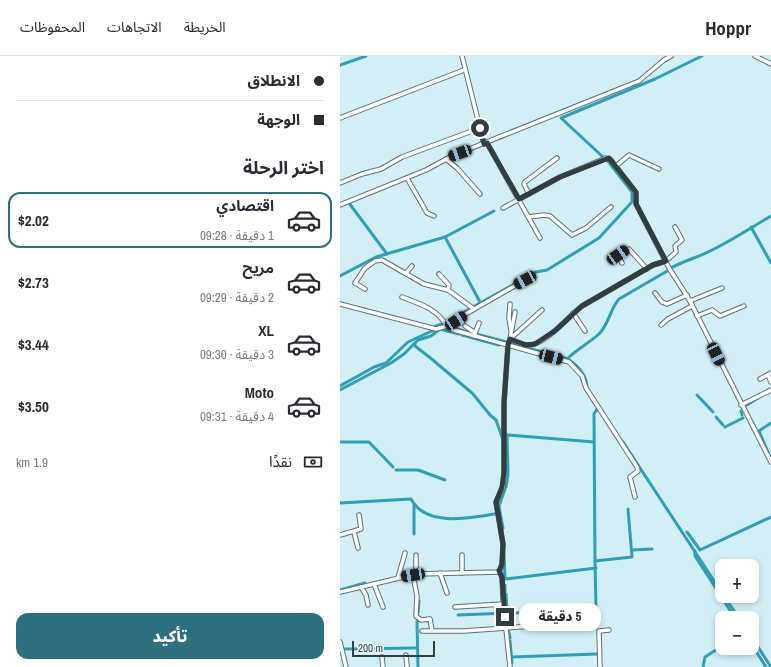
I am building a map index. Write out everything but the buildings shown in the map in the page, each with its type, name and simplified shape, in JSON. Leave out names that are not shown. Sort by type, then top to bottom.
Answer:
[{"type":"street","points":[[462,56],[464,70],[480,128],[486,143],[540,238]]},
{"type":"street","points":[[340,205],[426,170],[446,159],[639,82],[664,60],[672,56]]},
{"type":"street","points":[[755,56],[771,64]]},
{"type":"street","points":[[340,118],[464,70]]},
{"type":"street","points":[[340,183],[362,174],[381,169],[402,157],[480,128]]},
{"type":"street","points":[[616,166],[629,155],[659,169]]},
{"type":"street","points":[[529,194],[524,184],[525,182],[557,158]]},
{"type":"street","points":[[503,208],[560,177],[606,158],[611,160],[636,192],[636,204],[666,261],[690,301],[771,462]]},
{"type":"street","points":[[446,159],[457,168],[480,194]]},
{"type":"street","points":[[407,178],[428,214],[434,216]]},
{"type":"street","points":[[529,217],[544,215],[550,216],[572,235],[586,228],[611,207]]},
{"type":"street","points":[[510,339],[526,345],[535,344],[563,324],[573,313],[647,269],[666,261],[676,252],[675,246],[682,240],[675,227]]},
{"type":"street","points":[[622,263],[618,255],[629,249],[647,269]]},
{"type":"street","points":[[364,290],[355,283],[365,268],[375,261],[382,260],[424,284],[448,290],[474,309]]},
{"type":"street","points":[[406,273],[412,266]]},
{"type":"street","points":[[439,274],[448,285],[448,290]]},
{"type":"street","points":[[449,327],[450,323],[525,280]]},
{"type":"street","points":[[690,301],[722,288]]},
{"type":"street","points":[[655,293],[662,302],[667,304],[686,295]]},
{"type":"street","points":[[402,297],[433,309],[440,315],[449,327]]},
{"type":"street","points":[[340,304],[436,329],[449,327],[572,364],[582,376],[586,388],[638,470],[630,477],[635,497]]},
{"type":"street","points":[[510,304],[509,318],[511,333]]},
{"type":"street","points":[[662,325],[668,318],[692,306]]},
{"type":"street","points":[[697,316],[712,310],[720,316],[744,306]]},
{"type":"street","points":[[510,339],[542,310]]},
{"type":"street","points":[[340,592],[415,575],[440,573],[494,574],[499,571],[502,564],[503,544],[496,502],[502,487],[504,472],[504,403],[508,345],[515,312]]},
{"type":"street","points":[[573,313],[585,331]]},
{"type":"street","points":[[474,334],[478,323]]},
{"type":"street","points":[[465,326],[474,334]]},
{"type":"street","points":[[760,379],[769,374],[771,382]]},
{"type":"street","points":[[741,405],[771,390]]},
{"type":"street","points":[[340,534],[362,529],[359,515]]},
{"type":"street","points":[[354,532],[358,548]]},
{"type":"street","points":[[398,578],[405,553]]},
{"type":"street","points":[[416,555],[416,616],[421,620],[430,619],[432,631]]},
{"type":"street","points":[[462,555],[462,573]]},
{"type":"street","points":[[499,571],[502,577],[505,628],[510,667]]},
{"type":"street","points":[[440,573],[447,593]]},
{"type":"street","points":[[374,584],[383,607]]},
{"type":"street","points":[[361,587],[366,595],[368,605]]},
{"type":"street","points":[[455,607],[503,604]]},
{"type":"street","points":[[422,631],[534,626]]},
{"type":"street","points":[[600,667],[599,631],[609,630]]},
{"type":"street","points":[[340,642],[346,667]]},
{"type":"street","points":[[406,655],[407,667]]},
{"type":"street","points":[[382,657],[383,667]]},
{"type":"waterway","points":[[340,65],[366,56]]},
{"type":"waterway","points":[[657,78],[702,56]]},
{"type":"waterway","points":[[603,157],[561,118],[655,79]]},
{"type":"waterway","points":[[607,160],[632,192],[632,201]]},
{"type":"waterway","points":[[349,203],[387,254]]},
{"type":"waterway","points":[[473,307],[536,272],[547,270],[599,238],[631,203]]},
{"type":"waterway","points":[[445,237],[494,211]]},
{"type":"waterway","points":[[671,268],[709,252],[771,216]]},
{"type":"waterway","points":[[751,227],[771,263]]},
{"type":"waterway","points":[[340,276],[376,257],[445,237],[480,302]]},
{"type":"waterway","points":[[567,359],[599,334],[605,326],[613,307],[619,299],[669,270]]},
{"type":"waterway","points":[[445,323],[471,308]]},
{"type":"waterway","points":[[434,327],[444,323]]},
{"type":"waterway","points":[[451,324],[452,327],[473,334]]},
{"type":"waterway","points":[[340,390],[391,363],[404,354],[418,340],[431,336],[440,329],[459,334]]},
{"type":"waterway","points":[[340,386],[374,367],[386,363],[408,342],[434,330]]},
{"type":"waterway","points":[[476,334],[507,342]]},
{"type":"waterway","points":[[462,335],[499,345]]},
{"type":"waterway","points":[[415,343],[415,346],[433,360]]},
{"type":"waterway","points":[[510,343],[546,353]]},
{"type":"waterway","points":[[547,353],[565,358]]},
{"type":"waterway","points":[[566,358],[581,370],[587,383],[587,388]]},
{"type":"waterway","points":[[434,361],[472,393]]},
{"type":"waterway","points":[[473,394],[496,420],[502,437]]},
{"type":"waterway","points":[[697,395],[713,412]]},
{"type":"waterway","points":[[747,405],[758,398]]},
{"type":"waterway","points":[[599,406],[594,414],[595,561],[632,557],[628,509]]},
{"type":"waterway","points":[[741,411],[742,415]]},
{"type":"waterway","points":[[716,417],[723,425]]},
{"type":"waterway","points":[[725,427],[743,418]]},
{"type":"waterway","points":[[770,457],[759,431],[771,423]]},
{"type":"waterway","points":[[508,472],[507,435],[594,442]]},
{"type":"waterway","points":[[340,442],[369,442],[393,467]]},
{"type":"waterway","points":[[623,442],[715,582]]},
{"type":"waterway","points":[[396,470],[418,470],[445,480]]},
{"type":"waterway","points":[[506,487],[508,474]]},
{"type":"waterway","points":[[499,506],[505,489]]},
{"type":"waterway","points":[[340,503],[411,499],[418,508],[428,514],[451,519],[500,513]]},
{"type":"waterway","points":[[414,504],[414,534]]},
{"type":"waterway","points":[[499,507],[503,528]]},
{"type":"waterway","points":[[687,532],[700,550],[771,517]]},
{"type":"waterway","points":[[632,550],[652,549]]},
{"type":"waterway","points":[[695,551],[695,556],[730,611]]},
{"type":"waterway","points":[[504,554],[505,579],[596,568]]},
{"type":"waterway","points":[[458,615],[596,610],[595,561]]},
{"type":"waterway","points":[[340,590],[365,583]]},
{"type":"waterway","points":[[505,585],[505,591]]},
{"type":"waterway","points":[[506,594],[507,610]]},
{"type":"waterway","points":[[418,613],[419,601]]},
{"type":"waterway","points":[[729,603],[734,611]]},
{"type":"waterway","points":[[507,612],[508,627]]},
{"type":"waterway","points":[[417,621],[418,667]]},
{"type":"waterway","points":[[508,628],[510,638]]},
{"type":"waterway","points":[[510,641],[512,663]]},
{"type":"waterway","points":[[344,649],[417,648]]},
{"type":"waterway","points":[[759,649],[771,667]]},
{"type":"waterway","points":[[703,667],[705,657],[715,651]]},
{"type":"waterway","points":[[512,657],[597,654]]},
{"type":"waterway","points":[[758,655],[766,667]]},
{"type":"route","points":[[480,128],[484,144],[487,143],[519,199],[560,177],[609,158],[636,192],[636,204],[666,261],[653,265],[582,306],[556,330],[535,344],[526,345],[510,339],[508,345],[504,403],[504,472],[502,487],[496,502],[503,544],[502,564],[501,570],[499,571],[502,577],[502,600],[505,617]]}]
